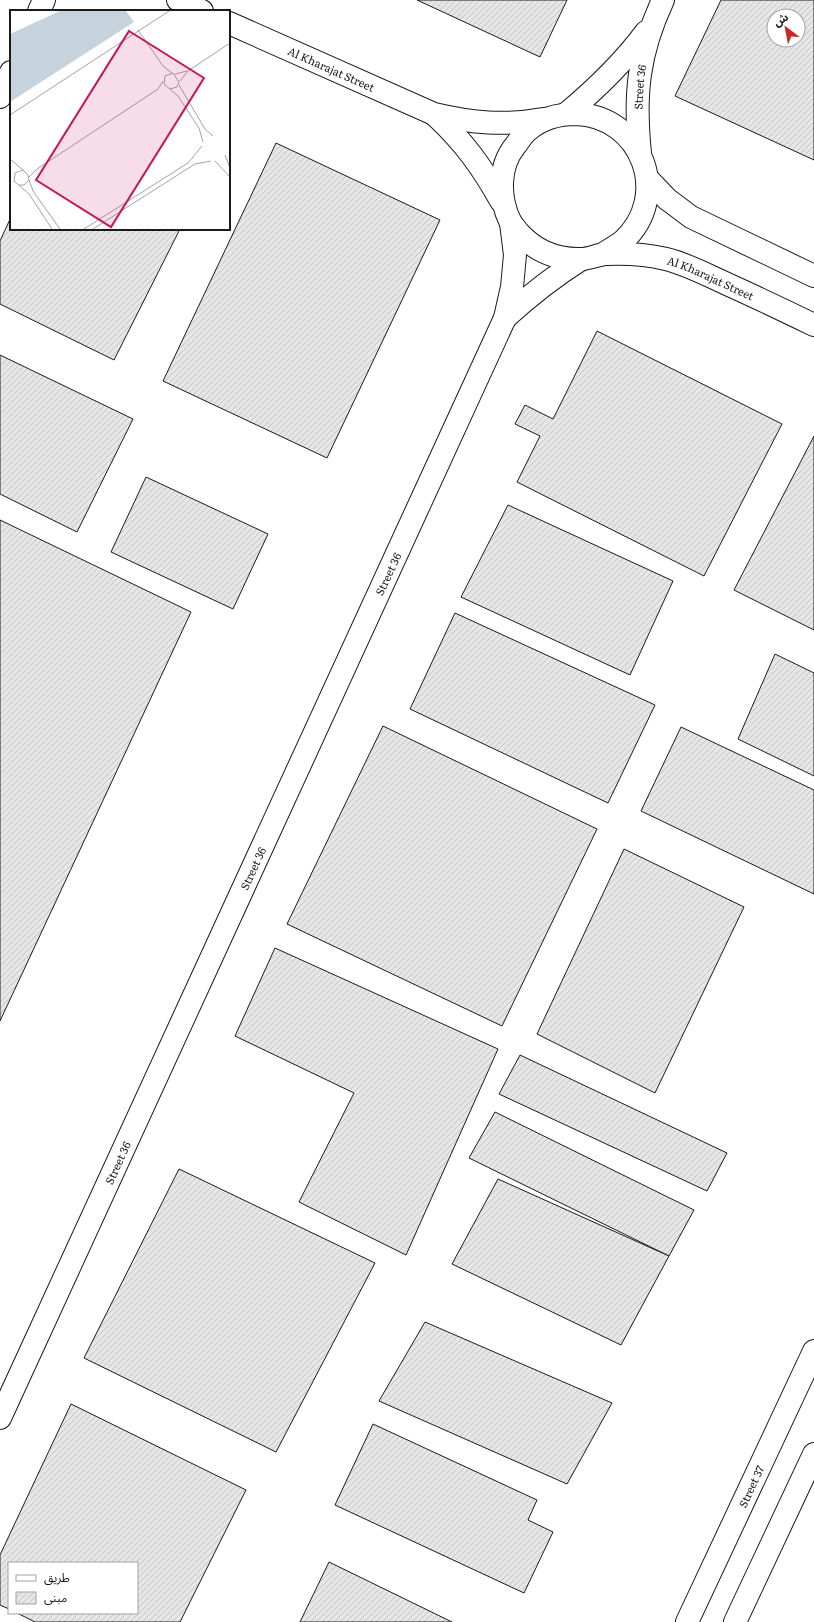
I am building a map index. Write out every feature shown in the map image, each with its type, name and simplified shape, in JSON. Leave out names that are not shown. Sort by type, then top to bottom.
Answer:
[{"type":"street","points":[[39,10],[44,0]]},
{"type":"street","points":[[178,0],[200,10]]},
{"type":"street","name":"Street 36","points":[[640,153],[637,120],[638,87],[643,54],[652,23],[663,0]]},
{"type":"street","name":"Al Kharajat Street","points":[[230,23],[434,114],[463,121],[493,124],[522,122],[559,115],[588,114],[609,122],[627,135],[640,153]]},
{"type":"street","name":"Street 36","points":[[0,1418],[505,318],[512,287],[515,255],[502,178],[510,152],[528,130],[559,115],[590,94],[613,72],[634,48],[652,23]]},
{"type":"street","points":[[0,96],[10,74]]},
{"type":"street","name":"Al Kharajat Street","points":[[434,114],[455,134],[474,156],[490,180],[507,214]]},
{"type":"street","points":[[507,214],[528,244],[553,256],[580,260],[603,254],[623,242],[638,223],[646,201],[647,178],[640,153]]},
{"type":"street","points":[[647,178],[667,199],[691,217],[814,276]]},
{"type":"street","name":"Al Kharajat Street","points":[[603,254],[635,254],[668,259],[698,270],[814,324]]},
{"type":"street","name":"Street 36","points":[[505,318],[528,296],[553,277],[580,260]]},
{"type":"street","name":"Street 37","points":[[687,1622],[814,1351]]},
{"type":"street","points":[[735,1622],[814,1454]]},
{"type":"building","points":[[417,0],[567,0],[540,57]]},
{"type":"building","points":[[721,0],[814,0],[814,160],[675,96]]},
{"type":"building","points":[[276,143],[440,220],[327,458],[163,381]]},
{"type":"building","points":[[10,219],[10,230],[179,230],[114,360],[0,304],[0,241]]},
{"type":"building","points":[[597,331],[782,424],[704,576],[517,482],[540,436],[515,424],[525,405],[553,419]]},
{"type":"building","points":[[0,355],[133,419],[77,532],[0,494]]},
{"type":"building","points":[[814,436],[814,630],[734,590]]},
{"type":"building","points":[[146,477],[268,534],[233,609],[111,552]]},
{"type":"building","points":[[508,505],[673,581],[630,675],[461,597]]},
{"type":"building","points":[[0,520],[191,612],[0,1021]]},
{"type":"building","points":[[455,613],[655,705],[608,803],[410,709]]},
{"type":"building","points":[[775,654],[814,673],[814,776],[738,739]]},
{"type":"building","points":[[383,726],[597,829],[502,1026],[287,924]]},
{"type":"building","points":[[681,727],[814,790],[814,894],[641,811]]},
{"type":"building","points":[[624,849],[744,907],[655,1093],[537,1034]]},
{"type":"building","points":[[275,948],[498,1049],[406,1255],[299,1202],[354,1093],[235,1036]]},
{"type":"building","points":[[520,1055],[727,1153],[707,1191],[499,1094]]},
{"type":"building","points":[[495,1112],[694,1210],[669,1256],[469,1158]]},
{"type":"building","points":[[179,1169],[375,1263],[276,1452],[84,1358]]},
{"type":"building","points":[[498,1179],[669,1256],[621,1345],[452,1264]]},
{"type":"building","points":[[425,1322],[612,1403],[567,1484],[379,1401]]},
{"type":"building","points":[[71,1404],[246,1490],[180,1622],[35,1622],[19,1614],[138,1614],[138,1562],[8,1562],[8,1609],[0,1605],[0,1555]]},
{"type":"building","points":[[373,1424],[537,1500],[528,1520],[553,1532],[524,1593],[335,1505]]},
{"type":"building","points":[[329,1562],[452,1622],[300,1622]]}]
